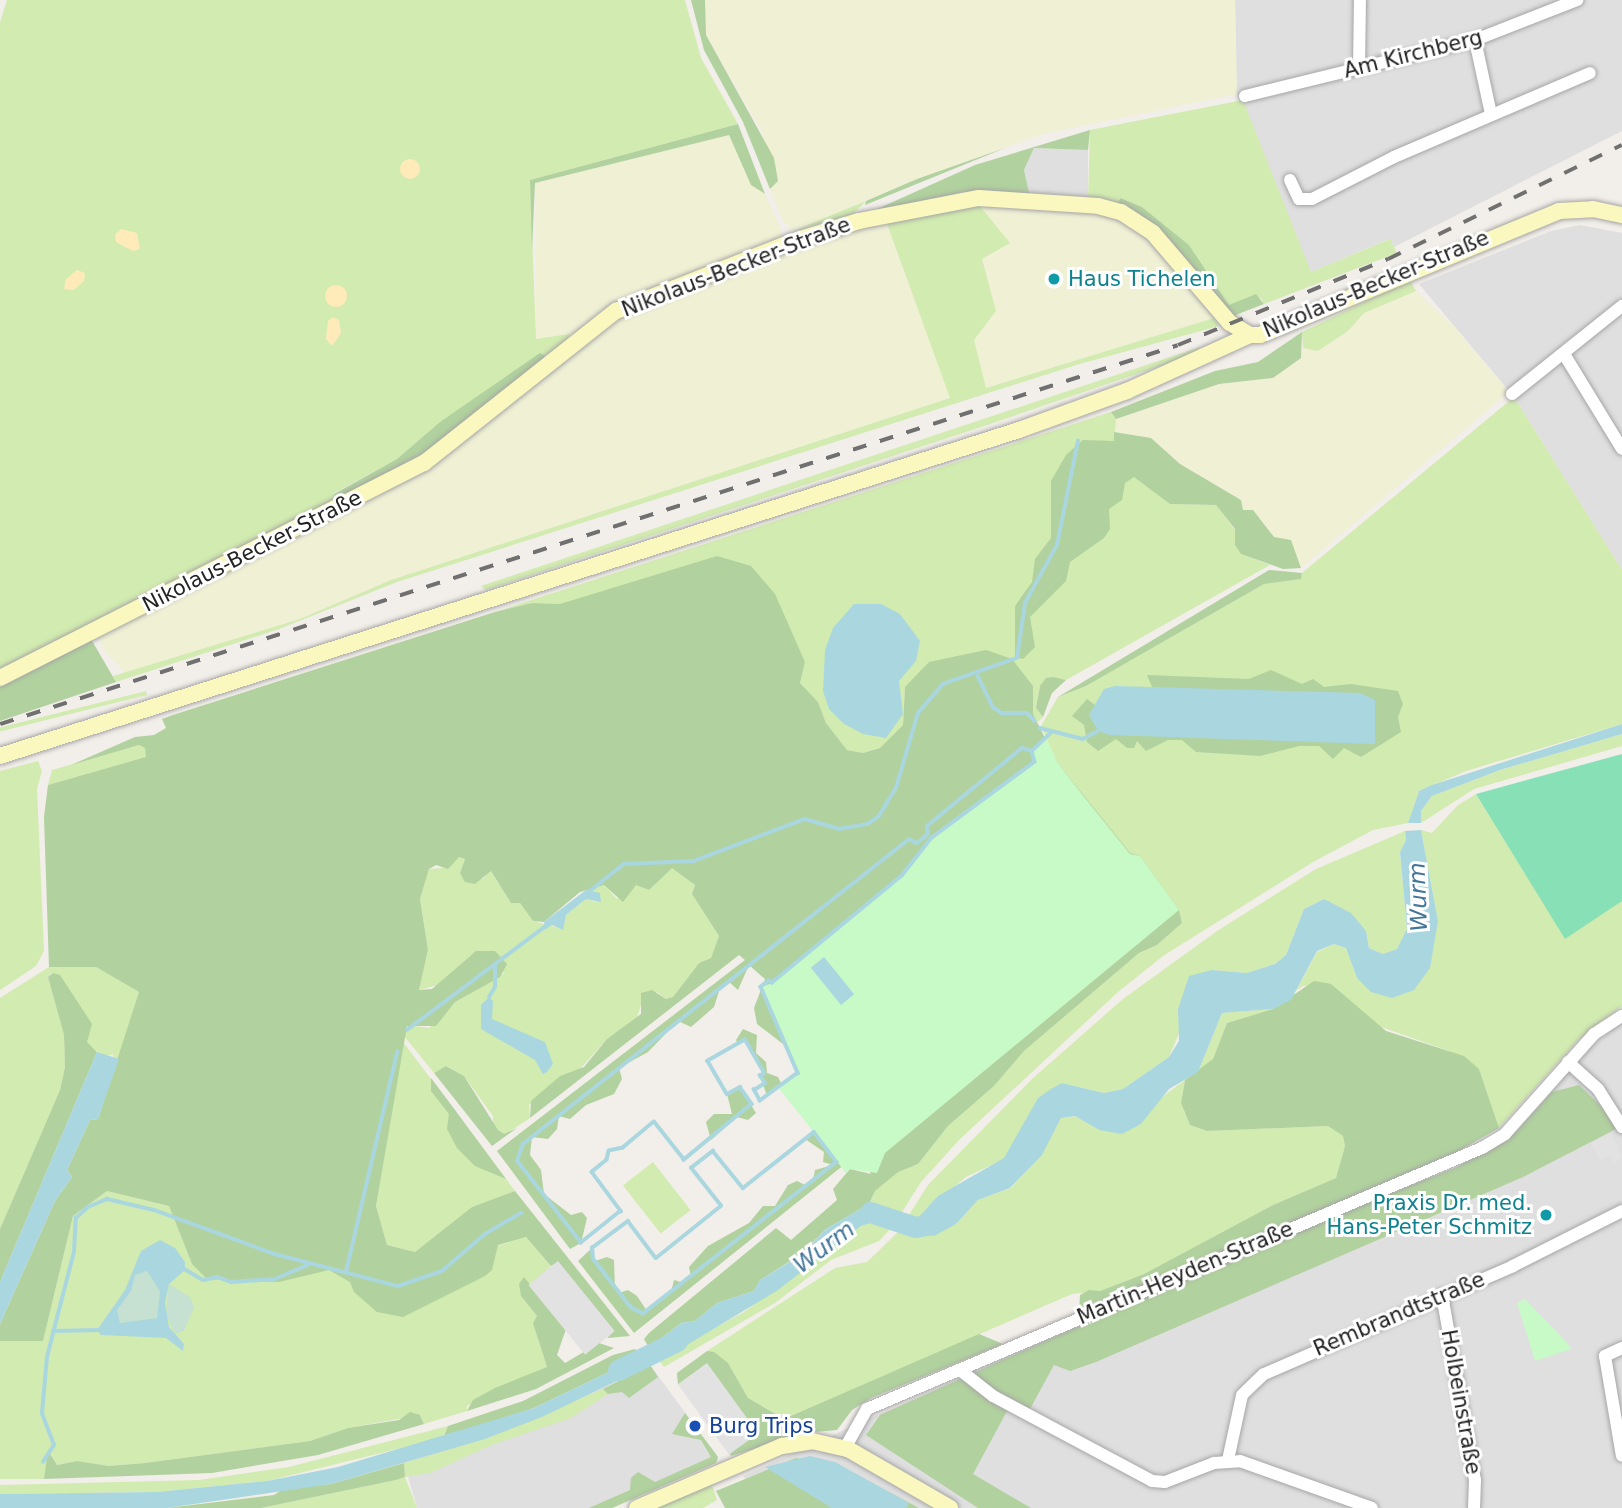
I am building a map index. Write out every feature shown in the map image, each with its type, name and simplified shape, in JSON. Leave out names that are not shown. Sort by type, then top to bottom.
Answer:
[{"type":"main road","name":"Nikolaus-Becker-Straße","points":[[0,678],[424,463],[616,311],[790,242],[859,220],[979,198],[1098,206],[1121,212],[1153,233],[1230,323],[1250,335],[1260,335],[1559,211],[1593,209],[1622,215]]},
{"type":"main road","points":[[0,756],[1019,430],[1126,391],[1250,335]]},
{"type":"main road","points":[[637,1508],[782,1446],[812,1441],[845,1448],[950,1508]]},
{"type":"street","points":[[1359,68],[1360,0]]},
{"type":"street","name":"Am Kirchberg","points":[[1245,96],[1475,40],[1577,0]]},
{"type":"street","points":[[1475,40],[1491,114]]},
{"type":"street","points":[[1290,180],[1299,199],[1312,198],[1491,114],[1590,73]]},
{"type":"street","points":[[1512,394],[1622,306]]},
{"type":"street","points":[[1564,354],[1622,449]]},
{"type":"street","name":"Martin-Heyden-Straße","points":[[845,1448],[867,1409],[1458,1161],[1505,1134],[1594,1034],[1622,1016]]},
{"type":"street","points":[[1568,1062],[1598,1089],[1622,1127]]},
{"type":"street","name":"Rembrandtstraße","points":[[1228,1460],[1242,1395],[1264,1374],[1622,1211]]},
{"type":"street","name":"Holbeinstraße","points":[[1442,1295],[1475,1480],[1474,1508]]},
{"type":"street","points":[[1622,1348],[1606,1352],[1622,1455]]},
{"type":"street","points":[[960,1370],[993,1396],[1153,1481],[1165,1482],[1228,1460],[1337,1502],[1372,1508]]},
{"type":"shaded area","points":[[1235,0],[1622,0],[1622,131],[1394,247],[1389,239],[1311,272],[1237,94]]},
{"type":"shaded area","points":[[1034,148],[1088,150],[1088,199],[1030,197],[1024,170]]},
{"type":"shaded area","points":[[1580,225],[1622,233],[1622,570],[1514,397],[1419,284],[1551,231]]},
{"type":"shaded area","points":[[1622,1022],[1622,1508],[766,1508],[743,1476],[1091,1318],[1461,1185],[1593,1044]]},
{"type":"shaded area","points":[[1611,1133],[1622,1156],[1614,1164],[1610,1155],[1600,1160],[1591,1143]]},
{"type":"shaded area","points":[[558,1261],[615,1331],[585,1355],[528,1285]]},
{"type":"shaded area","points":[[707,1363],[758,1433],[729,1455],[678,1384]]},
{"type":"shaded area","points":[[650,1365],[718,1457],[716,1463],[612,1508],[417,1508],[404,1463],[542,1417]]},
{"type":"green space","points":[[7,0],[685,0],[701,58],[738,124],[530,180],[536,339],[569,334],[568,341],[440,422],[397,459],[334,493],[331,504],[0,671],[0,22]]},
{"type":"green space","points":[[691,0],[705,0],[706,35],[774,158],[778,181],[770,189],[743,122],[704,50]]},
{"type":"green space","points":[[705,0],[1235,0],[1237,94],[1043,134],[917,179],[793,231],[783,221],[770,189],[778,181],[761,130],[706,35]]},
{"type":"green space","points":[[1243,100],[1311,272],[1390,239],[1397,253],[1264,304],[1261,298],[1229,305],[1189,245],[1142,207],[1122,198],[1116,205],[1088,199],[1090,130]]},
{"type":"green space","points":[[738,124],[765,194],[751,185],[729,135],[535,183],[532,251],[530,180]]},
{"type":"green space","points":[[1090,130],[1088,150],[1034,148],[1024,170],[1030,197],[963,192],[866,214],[975,165]]},
{"type":"green space","points":[[729,135],[748,180],[765,194],[781,229],[782,240],[568,341],[569,335],[536,340],[535,183]]},
{"type":"green space","points":[[1005,148],[865,205],[866,201],[917,179]]},
{"type":"green space","points":[[1121,198],[1142,207],[1189,245],[1229,305],[1256,294],[1264,304],[1233,316],[1168,238],[1116,205]]},
{"type":"green space","points":[[866,201],[852,215],[793,231],[846,209]]},
{"type":"green space","points":[[979,205],[1110,213],[1152,242],[1214,318],[986,388],[974,340],[996,311],[982,258]]},
{"type":"green space","points":[[979,205],[1010,243],[982,259],[996,311],[974,340],[986,388],[1214,318],[1219,326],[1076,365],[397,582],[279,629],[116,682],[113,676],[300,619],[391,580],[950,398],[886,221]]},
{"type":"green space","points":[[886,221],[950,398],[391,580],[300,619],[126,674],[102,648],[99,634],[405,479],[609,321],[744,264]]},
{"type":"green space","points":[[1410,280],[1416,291],[1364,313],[1348,331],[1318,351],[1303,348],[1302,332]]},
{"type":"green space","points":[[1416,291],[1454,327],[1509,392],[1301,568],[1293,555],[1243,510],[1241,500],[1180,464],[1151,438],[1114,432],[1116,419],[1219,384],[1273,378],[1301,358],[1303,348],[1319,351],[1348,331],[1364,313]]},
{"type":"green space","points":[[1302,332],[1301,358],[1273,378],[1219,384],[1116,419],[1111,412],[1215,371],[1258,362]]},
{"type":"green space","points":[[1200,347],[1195,354],[990,424],[486,590],[481,586]]},
{"type":"green space","points":[[540,353],[547,357],[431,449],[331,504],[334,494],[397,459],[440,422]]},
{"type":"green space","points":[[1514,397],[1622,570],[1622,724],[1466,771],[1419,791],[1408,823],[1373,830],[1313,862],[1163,956],[1118,992],[959,1140],[921,1182],[900,1215],[869,1204],[875,1191],[898,1171],[918,1164],[948,1126],[994,1086],[1024,1051],[1139,953],[1157,945],[1182,923],[1179,910],[1140,857],[1130,854],[1057,762],[1041,726],[1058,697],[1086,686],[1264,584],[1301,579],[1302,573]]},
{"type":"green space","points":[[1111,412],[1116,419],[1114,441],[1135,476],[1170,504],[1216,505],[1235,530],[1235,545],[1241,554],[1270,565],[1066,680],[1054,677],[1040,686],[1036,708],[1043,717],[1038,722],[1032,714],[1033,686],[905,687],[903,725],[880,748],[863,753],[847,750],[826,723],[818,702],[800,683],[805,662],[799,650],[560,604],[532,603],[495,612]]},
{"type":"green space","points":[[1114,432],[1151,438],[1180,464],[1241,500],[1243,510],[1253,510],[1274,537],[1291,540],[1301,568],[1283,569],[1241,554],[1235,545],[1235,529],[1216,505],[1170,504],[1134,477],[1125,483],[1122,500],[1109,509],[1110,529],[1104,538],[1070,562],[1066,581],[1030,617],[1035,647],[1023,659],[1015,657],[1015,606],[1032,582],[1035,559],[1051,538],[1051,481],[1066,455],[1083,440],[1114,441]]},
{"type":"green space","points":[[717,556],[751,566],[775,594],[805,662],[800,683],[818,702],[826,723],[847,750],[863,753],[880,748],[903,725],[905,687],[929,662],[986,650],[1012,659],[1033,686],[1033,714],[1057,762],[1130,853],[1140,856],[1179,910],[1182,923],[1157,945],[1139,953],[1024,1051],[994,1086],[948,1126],[918,1164],[898,1172],[875,1191],[869,1204],[826,1229],[800,1255],[760,1280],[754,1291],[717,1303],[695,1321],[681,1323],[649,1348],[644,1339],[649,1333],[776,1228],[791,1240],[837,1200],[833,1189],[850,1169],[871,1174],[801,1058],[757,1024],[754,1008],[765,979],[749,965],[738,990],[728,981],[720,988],[714,1007],[691,1027],[678,1021],[648,1052],[619,1068],[622,1079],[614,1094],[586,1105],[570,1119],[559,1116],[557,1129],[548,1139],[532,1137],[530,1155],[541,1170],[544,1194],[571,1215],[582,1212],[587,1218],[581,1243],[570,1249],[497,1151],[745,960],[739,955],[530,1118],[531,1101],[560,1076],[584,1067],[607,1039],[641,1014],[641,993],[652,990],[666,999],[673,997],[699,963],[711,958],[719,936],[692,894],[695,885],[672,868],[649,890],[636,885],[623,902],[604,885],[580,892],[544,922],[533,921],[520,903],[511,903],[491,871],[475,884],[465,882],[460,873],[465,859],[459,857],[448,869],[436,865],[429,869],[420,899],[428,950],[419,990],[432,989],[476,951],[495,951],[507,964],[500,977],[455,1002],[436,1026],[407,1026],[376,1206],[387,1245],[415,1252],[472,1207],[515,1191],[630,1336],[607,1338],[614,1331],[558,1262],[551,1266],[526,1237],[498,1245],[492,1270],[485,1276],[403,1317],[377,1312],[354,1292],[350,1282],[329,1270],[279,1282],[207,1279],[192,1264],[169,1206],[107,1191],[73,1216],[43,1341],[0,1341],[0,1324],[55,1201],[72,1177],[67,1170],[90,1120],[98,1119],[139,992],[96,967],[49,967],[44,817],[48,785],[146,757],[145,748],[139,745],[71,765],[135,737],[154,735],[166,728],[162,719],[173,715],[495,612],[532,603],[560,604]]},
{"type":"green space","points":[[1269,570],[1302,573],[1301,579],[1264,584],[1086,686],[1058,697]]},
{"type":"green space","points":[[91,639],[116,682],[0,721],[0,684]]},
{"type":"green space","points":[[1271,670],[1302,684],[1313,679],[1324,687],[1351,684],[1398,691],[1403,704],[1398,717],[1401,732],[1361,757],[1344,748],[1333,759],[1319,746],[1299,746],[1260,756],[1196,752],[1182,740],[1168,740],[1146,751],[1137,741],[1134,748],[1127,748],[1116,739],[1098,751],[1087,742],[1084,725],[1072,716],[1087,699],[1099,708],[1155,694],[1147,675],[1249,679]]},
{"type":"green space","points":[[1046,678],[1066,680],[1052,693],[1043,717],[1036,708],[1040,686]]},
{"type":"green space","points":[[146,691],[147,695],[0,732],[0,727]]},
{"type":"green space","points":[[1622,734],[1622,746],[1474,789],[1421,823],[1421,811],[1432,796],[1500,770]]},
{"type":"green space","points":[[1046,737],[1057,762],[1130,854],[1140,856],[1179,910],[885,1153],[877,1173],[850,1169],[846,1173],[778,1087],[798,1072],[761,987],[772,983],[902,876],[932,838],[1034,762],[1032,751]]},
{"type":"green space","points":[[139,745],[145,748],[147,757],[48,785],[52,770]]},
{"type":"green space","points":[[1622,754],[1622,901],[1565,939],[1476,794]]},
{"type":"green space","points":[[38,761],[42,771],[37,789],[44,951],[36,966],[0,990],[0,771]]},
{"type":"green space","points":[[1476,794],[1565,938],[1622,873],[1622,1006],[1579,1039],[1499,1128],[1479,1069],[1452,1052],[1373,1024],[1331,984],[1303,986],[1296,991],[1317,952],[1334,944],[1346,948],[1357,978],[1438,921],[1421,830],[1432,833],[1458,805]]},
{"type":"green space","points":[[1405,831],[1406,840],[1400,852],[1407,930],[1397,949],[1383,954],[1369,948],[1366,931],[1324,899],[1304,909],[1286,955],[1275,964],[1247,973],[1212,970],[1178,1009],[1182,1026],[1169,1057],[1123,1089],[1104,1093],[1062,1083],[1004,1159],[966,1177],[916,1220],[907,1218],[928,1185],[1032,1079],[1123,999],[1217,931],[1316,869]]},
{"type":"green space","points":[[459,857],[465,859],[460,873],[483,879],[490,870],[511,903],[520,903],[533,921],[563,929],[566,915],[586,899],[597,902],[586,890],[604,885],[617,899],[636,885],[649,890],[672,867],[695,885],[692,894],[719,936],[711,958],[699,963],[673,997],[666,999],[657,992],[642,1001],[637,1018],[607,1039],[579,1070],[560,1076],[529,1105],[530,1118],[504,1135],[493,1126],[493,1116],[464,1076],[447,1066],[434,1073],[404,1036],[407,1025],[429,1028],[455,1002],[504,973],[471,955],[438,985],[419,990],[428,950],[420,899],[429,869],[443,868]]},
{"type":"green space","points":[[49,967],[96,967],[139,992],[119,1059],[113,1059],[113,1054],[104,1057],[87,1043],[52,973],[48,977],[64,1035],[65,1067],[60,1090],[0,1229],[0,998]]},
{"type":"green space","points":[[53,973],[60,975],[92,1024],[87,1042],[97,1052],[0,1282],[0,1229],[60,1090],[65,1067],[64,1035],[48,977]]},
{"type":"green space","points":[[1314,981],[1331,984],[1386,1031],[1464,1056],[1479,1069],[1499,1128],[1425,1170],[1079,1312],[1080,1295],[1089,1290],[1100,1291],[1144,1274],[1273,1205],[1336,1178],[1345,1146],[1343,1136],[1328,1126],[1207,1131],[1190,1125],[1181,1103],[1185,1080],[1213,1059],[1227,1023],[1273,1009]]},
{"type":"green space","points":[[1273,1009],[1227,1023],[1213,1059],[1198,1072],[1222,1013]]},
{"type":"green space","points":[[743,1029],[757,1035],[756,1053],[766,1062],[767,1073],[778,1077],[782,1085],[767,1096],[760,1076],[764,1073],[745,1040],[738,1044],[736,1040]]},
{"type":"green space","points":[[403,1042],[515,1191],[472,1207],[415,1252],[387,1245],[376,1206]]},
{"type":"green space","points":[[446,1066],[464,1076],[498,1130],[504,1134],[517,1128],[492,1146],[434,1073]]},
{"type":"green space","points":[[431,1078],[506,1179],[475,1166],[457,1148],[447,1129],[449,1114],[431,1091]]},
{"type":"green space","points":[[1185,1080],[1181,1103],[1190,1125],[1207,1131],[1328,1126],[1343,1136],[1345,1146],[1336,1178],[1273,1205],[1144,1274],[1100,1291],[1072,1294],[784,1419],[748,1398],[728,1363],[707,1351],[835,1268],[867,1262],[899,1231],[914,1235],[956,1224],[978,1200],[1011,1188],[1041,1155],[1061,1118],[1075,1116],[1099,1130],[1141,1124],[1157,1101]]},
{"type":"green space","points":[[1579,1085],[1605,1110],[1616,1129],[1523,1177],[1096,1362],[1070,1371],[1054,1365],[1030,1409],[1013,1400],[973,1474],[1031,1508],[978,1508],[866,1435],[880,1415],[1283,1235],[1455,1168],[1510,1138],[1552,1092]]},
{"type":"green space","points":[[740,1087],[756,1113],[748,1120],[737,1117],[711,1140],[706,1122],[714,1114],[732,1114],[727,1094]]},
{"type":"green space","points":[[814,1132],[845,1164],[634,1333],[578,1261],[592,1248],[595,1261],[607,1257],[614,1260],[615,1288],[619,1293],[628,1290],[637,1296],[647,1311],[671,1292],[674,1280],[684,1283],[691,1277],[689,1267],[708,1246],[749,1223],[763,1206],[775,1206],[788,1185],[797,1181],[807,1186],[813,1180],[815,1170],[833,1165],[823,1162],[824,1152],[805,1139]]},
{"type":"green space","points":[[653,1162],[691,1210],[661,1233],[623,1185]]},
{"type":"green space","points":[[107,1191],[169,1206],[192,1264],[487,1249],[526,1237],[551,1266],[521,1296],[537,1316],[538,1339],[547,1367],[467,1406],[467,1411],[424,1424],[420,1415],[348,1428],[310,1441],[109,1466],[77,1461],[57,1465],[49,1450],[44,1479],[0,1479],[0,1341],[43,1341],[73,1216]]},
{"type":"green space","points":[[880,1220],[893,1226],[879,1241],[831,1260],[775,1303],[664,1367],[658,1359],[744,1312],[861,1226]]},
{"type":"green space","points":[[147,1271],[160,1293],[157,1318],[120,1323],[117,1310],[135,1275]]},
{"type":"green space","points":[[524,1277],[566,1329],[557,1355],[565,1363],[599,1343],[614,1348],[536,1389],[467,1411],[473,1400],[547,1367],[533,1323],[537,1316],[521,1296],[519,1284]]},
{"type":"green space","points":[[169,1284],[190,1297],[194,1307],[184,1331],[175,1334],[166,1314]]},
{"type":"green space","points":[[1525,1299],[1571,1349],[1535,1361],[1517,1303]]},
{"type":"green space","points":[[979,1334],[1003,1344],[871,1398],[852,1410],[837,1430],[803,1433],[731,1456],[728,1451],[757,1433],[707,1364],[678,1385],[677,1373],[707,1351],[714,1352],[728,1363],[748,1398],[784,1419]]},
{"type":"green space","points":[[635,1349],[642,1356],[534,1408],[443,1438],[448,1426],[523,1401],[613,1355]]},
{"type":"green space","points":[[650,1365],[658,1377],[629,1398],[622,1392],[608,1394],[603,1389]]},
{"type":"green space","points":[[603,1389],[608,1394],[571,1418],[492,1445],[430,1473],[405,1477],[404,1463],[485,1439]]},
{"type":"green space","points":[[410,1412],[420,1415],[424,1424],[318,1455],[212,1473],[44,1479],[48,1450],[57,1465],[77,1461],[109,1466],[145,1463],[310,1441],[348,1428],[399,1420]]},
{"type":"green space","points":[[685,1413],[718,1457],[716,1463],[612,1508],[589,1508],[630,1490],[631,1478],[638,1472],[655,1482],[711,1457],[701,1440],[672,1434]]},
{"type":"green space","points":[[448,1426],[442,1438],[267,1481],[157,1492],[0,1494],[0,1485],[199,1480],[289,1467]]},
{"type":"green space","points":[[796,1458],[839,1465],[919,1508],[725,1508],[716,1491]]},
{"type":"green space","points":[[404,1463],[405,1477],[396,1480],[261,1508],[167,1508],[274,1495],[283,1489],[331,1484]]},
{"type":"green space","points":[[405,1477],[417,1508],[261,1508],[396,1480]]},
{"type":"green space","points":[[712,1485],[717,1500],[703,1508],[655,1508]]},
{"type":"sand","points":[[410,159],[417,162],[420,169],[417,176],[410,179],[403,176],[400,169],[403,162]]},
{"type":"sand","points":[[121,229],[137,233],[140,249],[133,251],[116,242],[115,235]]},
{"type":"sand","points":[[77,270],[85,273],[84,281],[74,290],[64,289],[66,279]]},
{"type":"sand","points":[[336,285],[346,292],[347,296],[340,306],[336,307],[326,300],[325,296],[332,286]]},
{"type":"sand","points":[[333,317],[339,320],[341,333],[332,346],[326,339],[328,321]]},
{"type":"water","points":[[854,604],[881,604],[900,614],[920,641],[916,661],[899,681],[903,714],[886,738],[863,734],[844,724],[829,709],[823,691],[825,650],[833,628]]},
{"type":"water","points":[[1115,686],[1361,693],[1375,700],[1375,744],[1110,735],[1098,731],[1089,715],[1104,689]]},
{"type":"water","points":[[1622,724],[1622,734],[1500,770],[1432,796],[1421,811],[1421,823],[1408,823],[1419,791]]},
{"type":"water","points":[[1421,830],[1438,921],[1430,968],[1414,990],[1392,998],[1371,992],[1357,978],[1346,948],[1334,944],[1317,951],[1291,1000],[1273,1009],[1222,1013],[1198,1072],[1169,1089],[1141,1124],[1122,1134],[1099,1130],[1075,1116],[1061,1118],[1042,1155],[1010,1188],[978,1200],[956,1224],[934,1236],[899,1231],[907,1218],[916,1220],[938,1196],[1004,1158],[1038,1098],[1051,1089],[1062,1083],[1104,1093],[1123,1089],[1169,1057],[1179,1041],[1178,1009],[1189,976],[1212,970],[1247,973],[1275,964],[1286,955],[1304,909],[1324,899],[1351,913],[1366,931],[1369,948],[1383,954],[1397,949],[1407,929],[1400,852],[1406,840],[1405,831]]},
{"type":"water","points":[[586,890],[600,893],[601,902],[586,899],[566,915],[563,930],[552,925],[546,929],[544,922]]},
{"type":"water","points":[[824,957],[854,994],[841,1005],[811,968]]},
{"type":"water","points":[[489,997],[493,1001],[492,1019],[545,1042],[553,1064],[547,1072],[543,1074],[535,1060],[481,1029],[481,1005]]},
{"type":"water","points":[[97,1052],[119,1059],[98,1119],[90,1120],[67,1170],[72,1177],[55,1201],[0,1324],[0,1282]]},
{"type":"water","points":[[869,1204],[900,1215],[893,1226],[880,1220],[861,1226],[778,1290],[682,1348],[658,1359],[649,1348],[681,1323],[695,1321],[717,1303],[754,1291],[760,1280],[801,1255],[826,1229]]},
{"type":"water","points":[[160,1240],[175,1248],[185,1262],[185,1270],[169,1284],[165,1303],[169,1327],[184,1344],[183,1351],[166,1338],[101,1335],[97,1330],[125,1290],[141,1251]],"holes":[[[147,1271],[160,1292],[157,1318],[120,1323],[117,1310],[131,1291],[135,1275]]]},
{"type":"water","points":[[642,1356],[650,1365],[542,1417],[485,1439],[331,1484],[167,1508],[0,1508],[0,1494],[157,1492],[267,1481],[338,1467],[534,1408]]},
{"type":"water","points":[[810,1456],[835,1462],[909,1503],[906,1508],[832,1508],[765,1467]]},
{"type":"waterway","points":[[586,894],[624,864],[694,861],[805,819],[839,829],[868,824],[879,816],[896,788],[918,713],[943,684],[1017,658],[1025,603],[1057,545],[1078,441]]},
{"type":"waterway","points":[[978,676],[993,707],[1002,713],[1027,713],[1035,721]]},
{"type":"waterway","points":[[1040,728],[1083,739],[1098,731]]},
{"type":"waterway","points":[[1032,751],[1052,732]]},
{"type":"waterway","points":[[1022,748],[1032,751],[1035,762],[932,838],[902,876],[772,983],[769,981],[761,987],[798,1073],[760,1101],[754,1090],[765,1083],[760,1076],[764,1073],[745,1040],[708,1061],[727,1094],[740,1087],[752,1104],[684,1160],[654,1122],[623,1148],[609,1151],[607,1160],[592,1172],[621,1211],[581,1243],[517,1161],[523,1144],[909,839],[917,843],[928,834],[927,826],[1022,748]]},
{"type":"waterway","points":[[407,1030],[550,923]]},
{"type":"waterway","points":[[489,997],[495,987],[495,967]]},
{"type":"waterway","points":[[346,1272],[397,1052]]},
{"type":"waterway","points":[[814,1132],[837,1162],[643,1314],[631,1308],[593,1259],[592,1248],[628,1221],[656,1258],[721,1206],[691,1168],[713,1151],[743,1188],[814,1132]]},
{"type":"waterway","points":[[43,1462],[54,1445],[42,1413],[47,1357],[74,1252],[76,1218],[88,1207],[107,1199],[154,1210],[275,1254],[398,1286],[442,1271],[485,1234],[521,1213]]},
{"type":"waterway","name":"Wurm","points":[[870,1212],[915,1227],[932,1224]]},
{"type":"waterway","points":[[183,1268],[203,1280],[218,1277],[231,1282],[275,1279],[310,1264]]},
{"type":"waterway","points":[[53,1331],[100,1330]]},
{"type":"waterway","name":"Wurm","points":[[618,1370],[677,1341]]},
{"type":"railway","points":[[0,724],[1178,345],[1388,259],[1622,145]]},
{"type":"place","name":"Haus Tichelen","points":[[1054,279]]},
{"type":"place","name":"Praxis Dr. med. Hans-Peter Schmitz","points":[[1546,1215]]},
{"type":"place","name":"Burg Trips","points":[[695,1426]]}]
